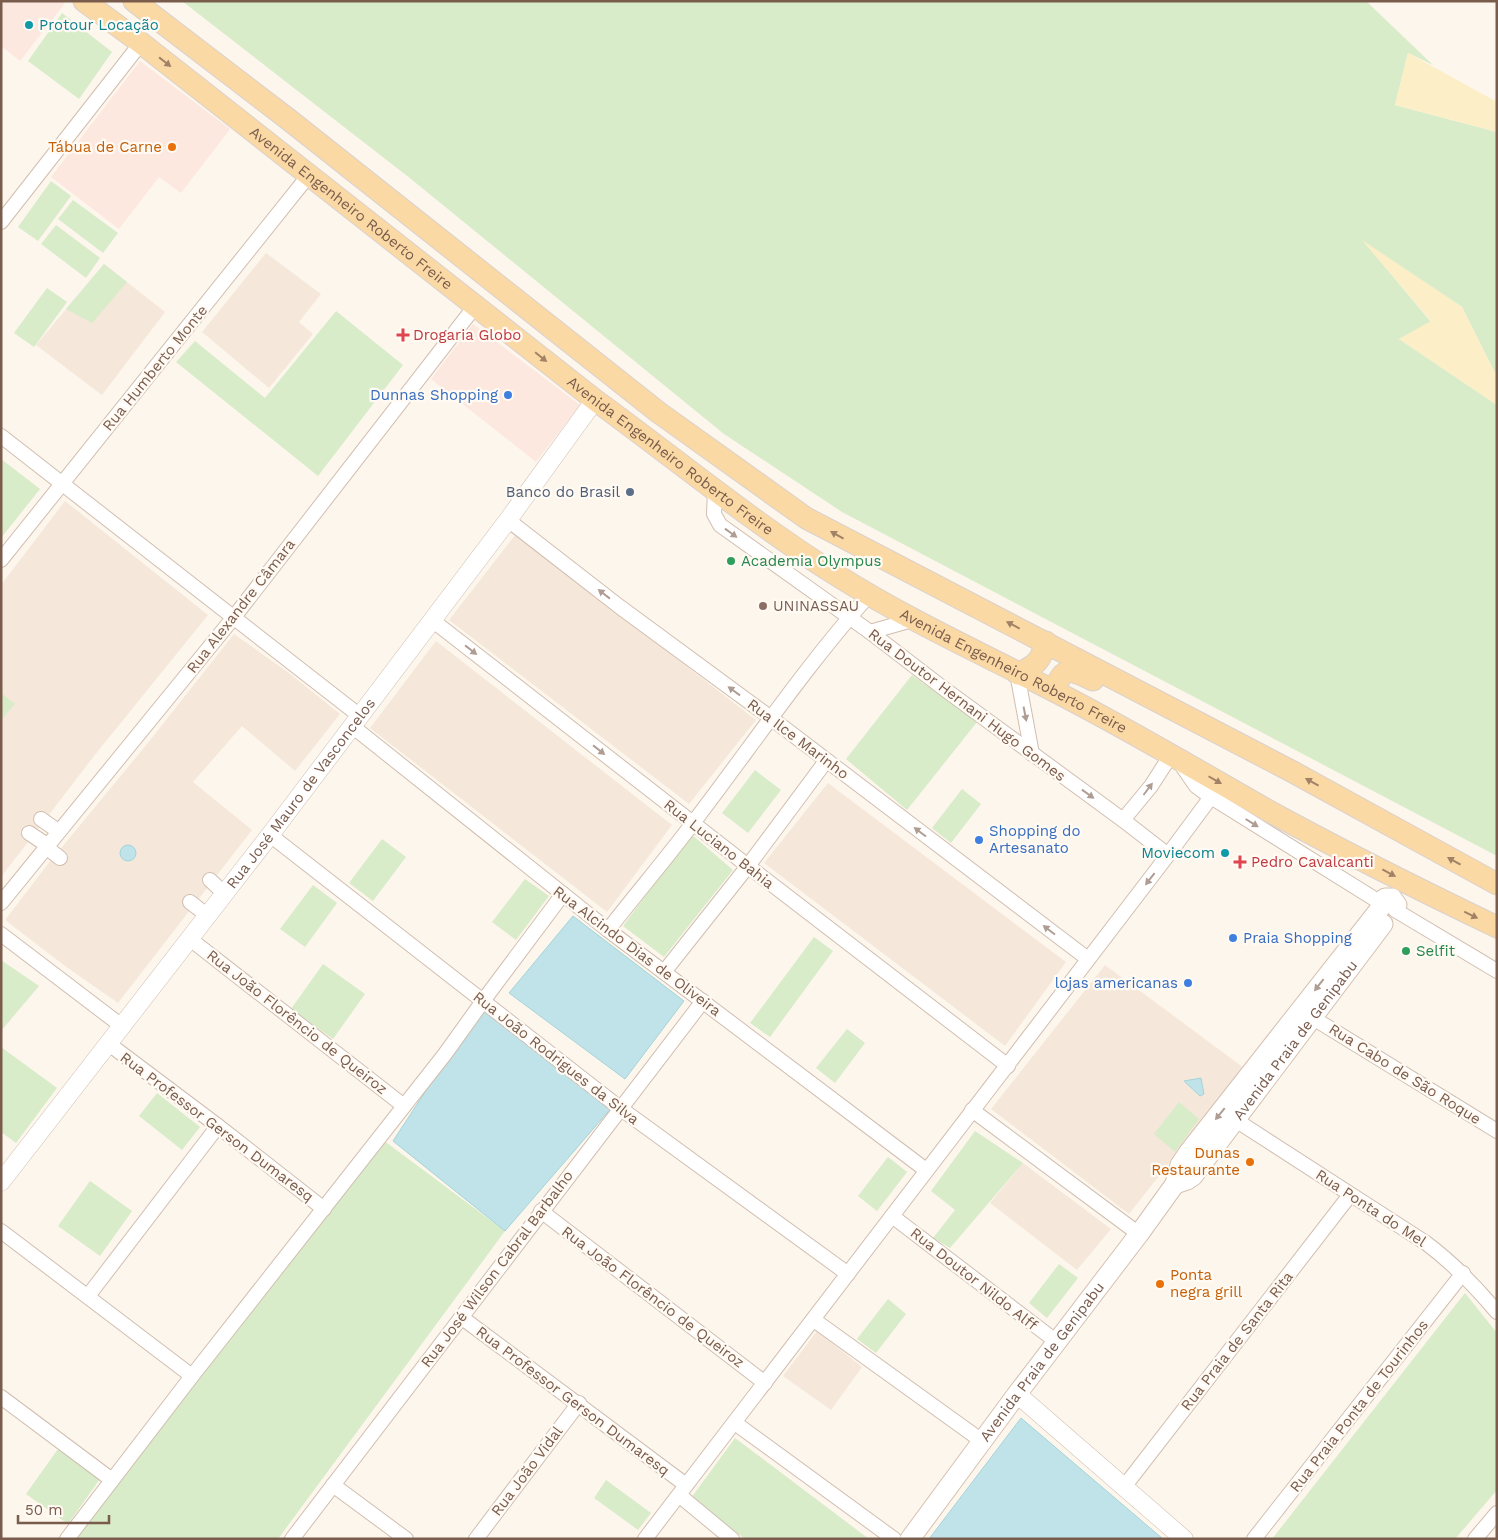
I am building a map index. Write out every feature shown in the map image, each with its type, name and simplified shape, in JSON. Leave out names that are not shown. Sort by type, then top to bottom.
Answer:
[{"type":"main road","name":"Avenida Engenheiro Roberto Freire","points":[[84,1],[141,43],[595,400],[715,491],[810,558],[912,620],[1055,691],[1270,811],[1497,927]]},
{"type":"main road","name":"Avenida Engenheiro Roberto Freire","points":[[134,1],[288,118],[658,412],[806,518],[1292,772],[1497,884]]},
{"type":"main road","points":[[1018,674],[1033,666],[1040,659],[1046,642]]},
{"type":"main road","points":[[1055,691],[1058,679],[1067,671],[1076,672],[1128,699],[1151,698]]},
{"type":"main road","name":"Avenida Praia de Genipabu","points":[[910,1539],[1056,1342],[1139,1234],[1175,1184],[1180,1165],[1188,1154],[1390,907],[1414,886]]},
{"type":"main road","name":"Avenida Praia de Genipabu","points":[[1175,1184],[1193,1176],[1234,1119],[1313,1018],[1390,907]]},
{"type":"street","points":[[1,222],[141,43]]},
{"type":"street","name":"Rua Humberto Monte","points":[[1,560],[309,175]]},
{"type":"street","name":"Rua Alexandre Câmara","points":[[1,902],[234,617],[476,305]]},
{"type":"street","name":"Rua José Mauro de Vasconcelos","points":[[1,1182],[270,835],[508,520],[595,400]]},
{"type":"street","name":"Rua Alcindo Dias de Oliveira","points":[[1,436],[234,617],[608,930],[926,1170]]},
{"type":"street","name":"Rua Doutor Hernani Hugo Gomes","points":[[715,491],[714,514],[720,525],[870,632],[1168,855]]},
{"type":"street","name":"Rua Ilce Marinho","points":[[508,520],[620,607],[771,718],[1088,959]]},
{"type":"street","points":[[608,930],[693,824],[771,718],[849,617],[869,595]]},
{"type":"street","name":"Rua Luciano Bahia","points":[[432,620],[693,824],[1008,1066]]},
{"type":"street","points":[[870,632],[912,620]]},
{"type":"street","points":[[1018,674],[1032,754]]},
{"type":"street","points":[[1123,820],[1174,757],[1196,786],[1211,797],[1497,971]]},
{"type":"street","points":[[664,972],[748,866],[826,761]]},
{"type":"street","points":[[646,1539],[1211,797]]},
{"type":"street","points":[[41,819],[58,831]]},
{"type":"street","points":[[29,833],[60,858]]},
{"type":"street","name":"Rua João Rodrigues da Silva","points":[[270,835],[620,1108],[848,1274]]},
{"type":"street","points":[[210,880],[225,894]]},
{"type":"street","points":[[67,1539],[192,1376],[445,1054],[563,894]]},
{"type":"street","points":[[190,902],[208,916]]},
{"type":"street","points":[[1,934],[123,1027]]},
{"type":"street","name":"Rua João Florêncio de Queiroz","points":[[190,939],[404,1106]]},
{"type":"street","name":"Rua José Wilson Cabral Barbalho","points":[[292,1539],[703,1001]]},
{"type":"street","name":"Rua Cabo de São Roque","points":[[1313,1018],[1497,1131]]},
{"type":"street","name":"Rua Professor Gerson Dumaresq","points":[[109,1044],[324,1209]]},
{"type":"street","points":[[972,1110],[1139,1234]]},
{"type":"street","name":"Rua Ponta do Mel","points":[[1234,1119],[1447,1258],[1495,1307]]},
{"type":"street","points":[[88,1296],[218,1126]]},
{"type":"street","name":"Rua Praia de Santa Rita","points":[[1124,1487],[1350,1195]]},
{"type":"street","name":"Rua João Florêncio de Queiroz","points":[[541,1211],[765,1383]]},
{"type":"street","name":"Rua Doutor Nildo Alff","points":[[892,1216],[1056,1342]]},
{"type":"street","points":[[1,1231],[192,1376]]},
{"type":"street","name":"Rua Praia Ponta de Tourinhos","points":[[1254,1539],[1463,1273]]},
{"type":"street","name":"Rua Professor Gerson Dumaresq","points":[[461,1317],[579,1404],[682,1490],[732,1539]]},
{"type":"street","points":[[814,1320],[982,1442]]},
{"type":"street","points":[[1017,1394],[1184,1539]]},
{"type":"street","points":[[1,1397],[112,1480]]},
{"type":"street","name":"Rua João Vidal","points":[[476,1539],[579,1404]]},
{"type":"street","points":[[735,1422],[894,1539]]},
{"type":"street","points":[[333,1485],[406,1539]]},
{"type":"street","points":[[1475,1539],[1497,1513]]},
{"type":"shaded area","name":"Protour Locação","points":[[1,1],[63,1],[65,3],[20,61],[1,46]]},
{"type":"shaded area","points":[[140,61],[230,129],[181,193],[159,177],[119,229],[51,177]]},
{"type":"shaded area","points":[[266,253],[321,294],[299,322],[313,334],[269,388],[202,332]]},
{"type":"shaded area","points":[[104,264],[165,312],[102,395],[36,345]]},
{"type":"shaded area","name":"Dunnas Shopping","points":[[473,324],[580,405],[536,462],[431,379]]},
{"type":"shaded area","points":[[65,501],[208,615],[94,756],[1,877],[1,585]]},
{"type":"shaded area","points":[[516,534],[756,720],[689,804],[449,620]]},
{"type":"shaded area","points":[[234,634],[289,673],[340,714],[295,771],[242,726],[193,782],[252,830],[118,1003],[65,966],[5,920]]},
{"type":"shaded area","points":[[436,641],[672,825],[607,912],[370,728]]},
{"type":"shaded area","points":[[828,783],[1066,962],[1005,1046],[764,863]]},
{"type":"shaded area","points":[[1105,965],[1244,1068],[1129,1214],[991,1109]]},
{"type":"shaded area","points":[[1023,1163],[1111,1229],[1077,1270],[990,1203]]},
{"type":"shaded area","points":[[817,1331],[862,1367],[831,1410],[783,1376]]},
{"type":"green space","points":[[182,1],[1366,1],[1433,65],[1408,53],[1395,105],[1497,132],[1497,371],[1494,371],[1462,307],[1364,242],[1431,322],[1399,339],[1497,405],[1497,856],[842,512],[724,434],[411,179]]},
{"type":"green space","points":[[62,13],[112,52],[79,99],[28,61]]},
{"type":"green space","points":[[51,181],[71,196],[38,241],[18,227]]},
{"type":"green space","points":[[73,200],[118,233],[103,253],[58,219]]},
{"type":"green space","points":[[56,225],[100,258],[86,278],[41,244]]},
{"type":"green space","points":[[104,264],[127,282],[92,323],[66,309]]},
{"type":"green space","points":[[47,288],[67,302],[34,347],[14,333]]},
{"type":"green space","points":[[336,311],[403,365],[318,476],[176,362],[195,341],[265,398]]},
{"type":"green space","points":[[1,459],[40,489],[1,538]]},
{"type":"green space","points":[[912,675],[977,722],[907,810],[846,759]]},
{"type":"green space","points":[[1,693],[15,704],[1,720]]},
{"type":"green space","points":[[755,770],[781,790],[748,833],[722,813]]},
{"type":"green space","points":[[962,789],[981,804],[951,843],[932,828]]},
{"type":"green space","points":[[691,834],[733,870],[664,957],[623,926]]},
{"type":"green space","points":[[382,839],[406,857],[373,901],[349,883]]},
{"type":"green space","points":[[525,879],[549,896],[516,940],[492,922]]},
{"type":"green space","points":[[313,885],[337,903],[305,947],[280,929]]},
{"type":"green space","points":[[814,937],[833,951],[770,1037],[750,1023]]},
{"type":"green space","points":[[1,960],[39,986],[1,1031]]},
{"type":"green space","points":[[323,964],[365,994],[333,1039],[291,1009]]},
{"type":"green space","points":[[847,1029],[865,1043],[835,1083],[816,1068]]},
{"type":"green space","points":[[1,1047],[57,1088],[16,1143],[1,1132]]},
{"type":"green space","points":[[157,1093],[200,1127],[182,1150],[139,1116]]},
{"type":"green space","points":[[1179,1102],[1199,1119],[1175,1152],[1154,1134]]},
{"type":"green space","points":[[975,1131],[1023,1163],[950,1248],[933,1238],[955,1210],[931,1191]]},
{"type":"green space","points":[[379,1137],[505,1231],[278,1539],[74,1539]]},
{"type":"green space","points":[[888,1157],[907,1172],[877,1211],[858,1196]]},
{"type":"green space","points":[[90,1181],[132,1211],[100,1256],[58,1226]]},
{"type":"green space","points":[[1059,1264],[1078,1278],[1047,1318],[1029,1303]]},
{"type":"green space","points":[[1465,1293],[1497,1333],[1497,1490],[1455,1539],[1272,1539]]},
{"type":"green space","points":[[888,1299],[906,1314],[876,1353],[857,1339]]},
{"type":"green space","points":[[735,1438],[869,1539],[745,1539],[691,1498]]},
{"type":"green space","points":[[58,1449],[100,1479],[68,1524],[26,1494]]},
{"type":"green space","points":[[606,1480],[651,1513],[638,1530],[594,1498]]},
{"type":"sand","points":[[1408,53],[1497,102],[1497,132],[1395,105]]},
{"type":"sand","points":[[1362,240],[1462,307],[1494,371],[1497,371],[1497,405],[1399,339],[1431,321]]},
{"type":"water","points":[[125,845],[131,845],[136,850],[134,859],[125,861],[120,856],[120,850]]},
{"type":"water","points":[[573,916],[684,1001],[625,1079],[509,993]]},
{"type":"water","points":[[482,1005],[613,1106],[505,1231],[393,1141]]},
{"type":"water","points":[[1201,1078],[1204,1094],[1200,1096],[1184,1081]]},
{"type":"water","points":[[1021,1418],[1163,1539],[929,1539]]},
{"type":"place","name":"Protour Locação","points":[[29,25]]},
{"type":"place","name":"Tábua de Carne","points":[[172,147]]},
{"type":"place","name":"Drogaria Globo","points":[[403,335]]},
{"type":"place","name":"Dunnas Shopping","points":[[508,395]]},
{"type":"place","name":"Banco do Brasil","points":[[630,492]]},
{"type":"place","name":"Academia Olympus","points":[[731,561]]},
{"type":"place","name":"UNINASSAU","points":[[763,606]]},
{"type":"place","name":"Shopping do Artesanato","points":[[979,840]]},
{"type":"place","name":"Moviecom","points":[[1225,853]]},
{"type":"place","name":"Pedro Cavalcanti","points":[[1240,862]]},
{"type":"place","name":"Praia Shopping","points":[[1233,938]]},
{"type":"place","name":"Selfit","points":[[1406,951]]},
{"type":"place","name":"lojas americanas","points":[[1188,983]]},
{"type":"place","name":"Dunas Restaurante","points":[[1250,1162]]},
{"type":"place","name":"Ponta negra grill","points":[[1160,1284]]}]
